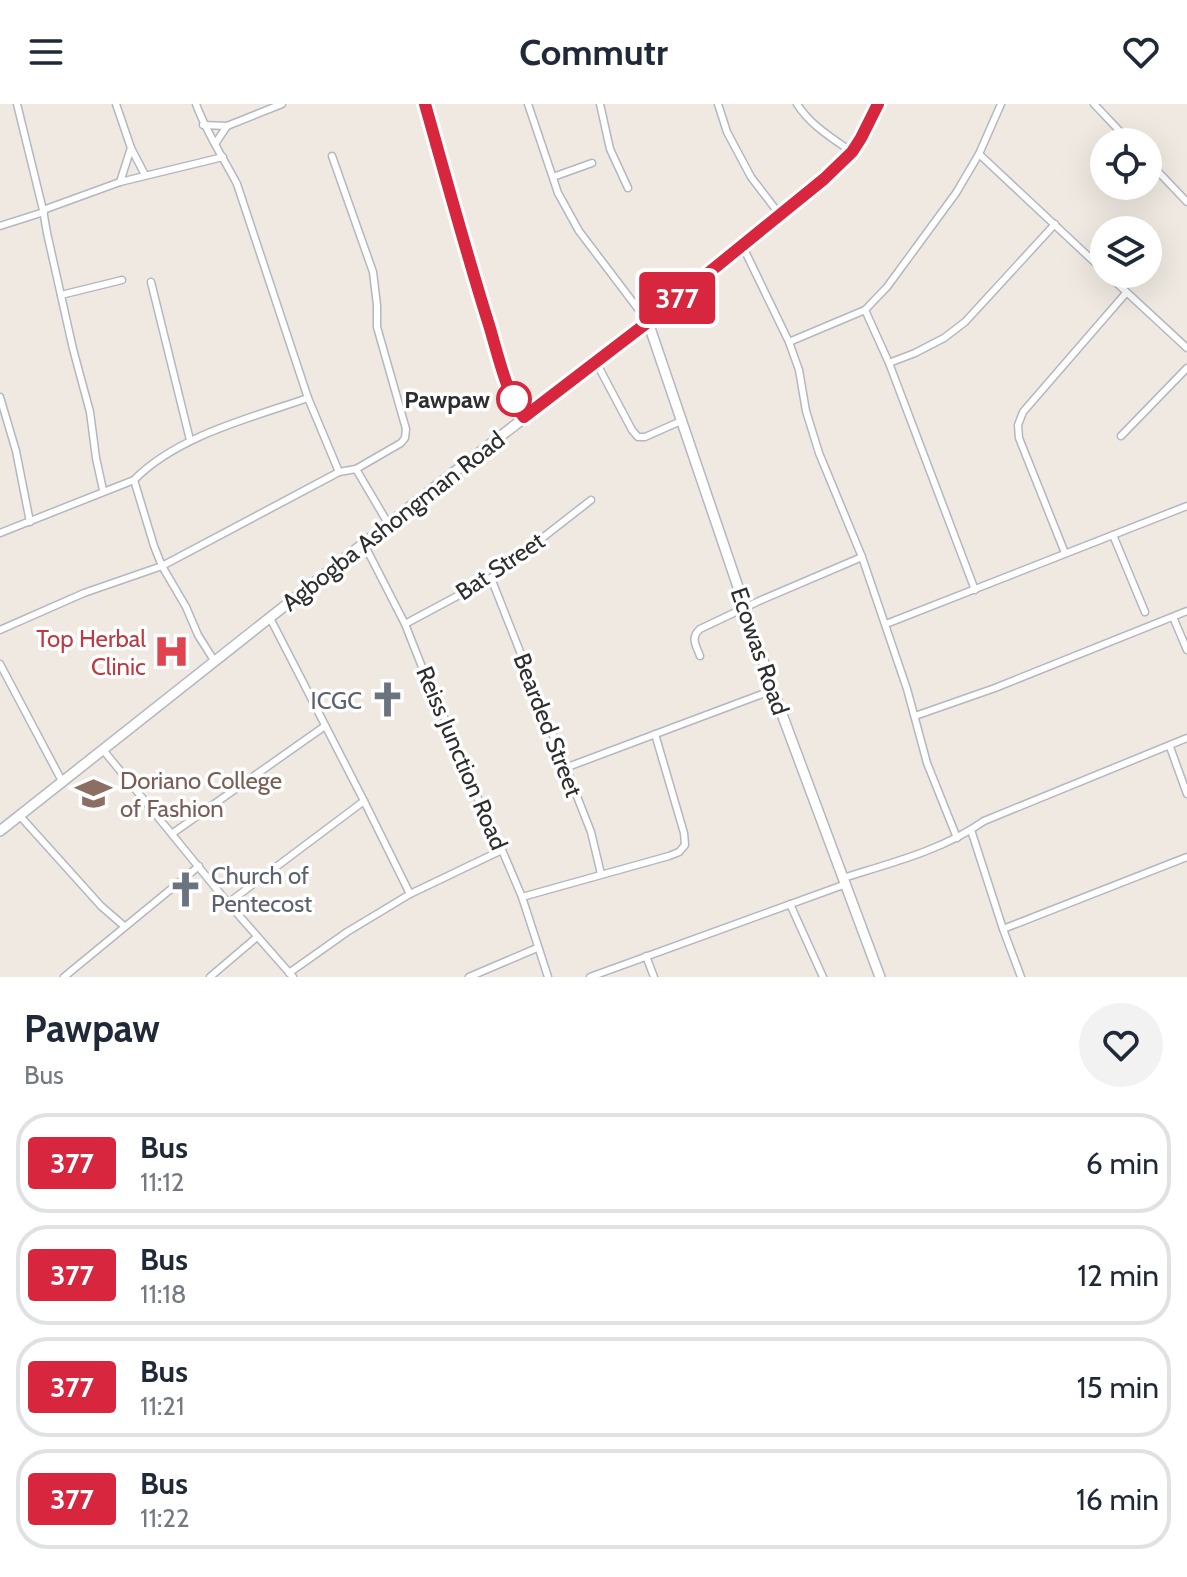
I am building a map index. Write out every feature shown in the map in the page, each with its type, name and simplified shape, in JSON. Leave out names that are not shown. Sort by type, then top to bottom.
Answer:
[{"type":"street","points":[[17,104],[90,412],[103,490]]},
{"type":"street","points":[[116,104],[131,148],[145,175]]},
{"type":"street","points":[[196,104],[203,125],[237,184],[308,398],[339,472]]},
{"type":"street","points":[[203,125],[227,126],[282,104]]},
{"type":"street","points":[[425,104],[495,347],[515,403],[524,417]]},
{"type":"street","points":[[528,104],[558,193],[579,231],[648,322]]},
{"type":"street","points":[[600,104],[610,149],[628,188]]},
{"type":"street","points":[[718,104],[727,132],[751,177],[780,215]]},
{"type":"street","points":[[797,104],[815,126],[852,152]]},
{"type":"street","name":"Agbogba Ashongman Road","points":[[0,831],[648,322],[824,179],[852,152],[878,104]]},
{"type":"street","points":[[789,342],[865,310],[887,287],[956,193],[979,154],[1001,104]]},
{"type":"street","points":[[1094,104],[1117,128]]},
{"type":"street","points":[[215,144],[227,126]]},
{"type":"street","points":[[120,182],[131,148]]},
{"type":"street","points":[[979,154],[1090,258]]},
{"type":"street","points":[[0,630],[84,593],[162,566],[339,472],[356,469],[405,438],[406,429],[377,327],[373,272],[332,156]]},
{"type":"street","points":[[0,226],[120,182],[223,157]]},
{"type":"street","points":[[553,177],[592,163]]},
{"type":"street","points":[[1162,176],[1187,202]]},
{"type":"street","points":[[889,363],[944,338],[965,322],[1055,224]]},
{"type":"street","points":[[742,245],[789,342],[819,453],[862,557],[886,624],[927,763],[957,838]]},
{"type":"street","points":[[61,295],[122,280]]},
{"type":"street","points":[[151,282],[190,440]]},
{"type":"street","points":[[1121,288],[1187,348]]},
{"type":"street","points":[[1065,553],[1019,438],[1018,425],[1023,412],[1126,293]]},
{"type":"street","points":[[865,310],[889,363],[975,590]]},
{"type":"street","name":"Ecowas Road","points":[[648,322],[773,690],[880,977]]},
{"type":"street","points":[[596,362],[638,437],[645,437],[681,421]]},
{"type":"street","points":[[1121,436],[1187,368]]},
{"type":"street","points":[[0,397],[16,451],[30,522]]},
{"type":"street","points":[[0,533],[134,480],[144,469],[190,440],[308,398]]},
{"type":"street","points":[[356,469],[389,525]]},
{"type":"street","points":[[134,480],[162,566],[215,662]]},
{"type":"street","name":"Bat Street","points":[[405,624],[491,578],[591,500]]},
{"type":"street","points":[[886,624],[1187,506]]},
{"type":"street","points":[[1113,535],[1145,612]]},
{"type":"street","name":"Reiss Junction Road","points":[[364,544],[405,624],[490,829],[522,897],[548,977]]},
{"type":"street","points":[[700,656],[693,639],[700,629],[862,557]]},
{"type":"street","name":"Bearded Street","points":[[491,578],[591,832],[601,874]]},
{"type":"street","points":[[915,716],[995,688],[1187,611]]},
{"type":"street","points":[[1173,617],[1187,650]]},
{"type":"street","points":[[270,618],[410,894]]},
{"type":"street","points":[[0,664],[63,783]]},
{"type":"street","points":[[565,768],[773,690]]},
{"type":"street","points":[[173,833],[325,726]]},
{"type":"street","points":[[522,897],[669,856],[685,845],[655,734]]},
{"type":"street","points":[[590,977],[790,904],[957,838],[984,821],[1187,738]]},
{"type":"street","points":[[1170,747],[1187,794]]},
{"type":"street","points":[[104,751],[291,975],[347,932],[410,894],[502,850]]},
{"type":"street","points":[[228,903],[364,801]]},
{"type":"street","points":[[20,816],[101,906],[124,926]]},
{"type":"street","points":[[971,830],[1021,977]]},
{"type":"street","points":[[1003,929],[1187,857]]},
{"type":"street","points":[[64,977],[199,866]]},
{"type":"street","points":[[790,904],[823,977]]},
{"type":"street","points":[[210,977],[257,937]]},
{"type":"street","points":[[469,977],[537,948]]},
{"type":"street","points":[[646,956],[654,977]]},
{"type":"bus line","name":"377","points":[[425,104],[495,347],[515,403],[524,417],[648,322],[824,179],[852,152],[878,104]]},
{"type":"place","name":"Pawpaw","points":[[514,399]]},
{"type":"place","name":"Top Herbal Clinic","points":[[172,652]]},
{"type":"place","name":"ICGC","points":[[388,700]]},
{"type":"place","name":"Doriano College of Fashion","points":[[94,794]]},
{"type":"place","name":"Church of Pentecost","points":[[185,889]]}]
